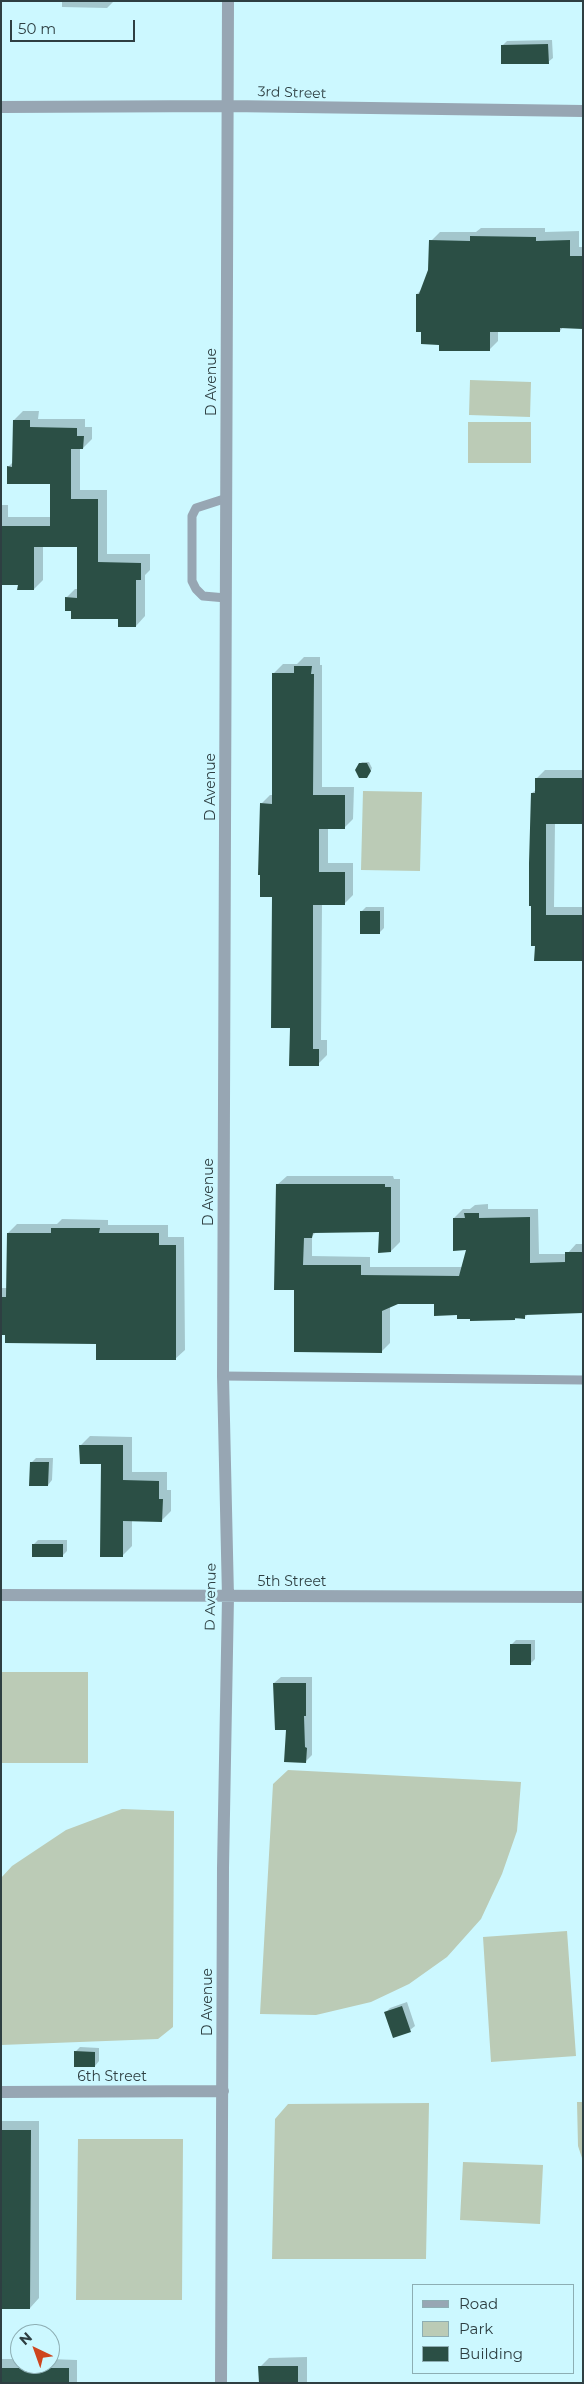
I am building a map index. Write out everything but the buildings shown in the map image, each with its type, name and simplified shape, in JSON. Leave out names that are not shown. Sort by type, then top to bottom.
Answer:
[{"type":"street","name":"D Avenue","points":[[222,2383],[223,1868],[228,1597],[223,1376],[228,1]]},
{"type":"street","name":"3rd Street","points":[[1,107],[228,106],[583,112]]},
{"type":"street","name":"5th Street","points":[[1,1594],[228,1597],[583,1597]]},
{"type":"street","name":"6th Street","points":[[1,2092],[223,2091]]},
{"type":"lane","points":[[226,598],[203,596],[196,589],[192,580],[192,516],[196,508],[227,498]]},
{"type":"lane","points":[[223,1376],[583,1380]]},
{"type":"green space","points":[[470,380],[531,382],[530,417],[469,415]]},
{"type":"green space","points":[[468,422],[531,422],[531,463],[468,463]]},
{"type":"green space","points":[[363,791],[422,792],[420,871],[361,870]]},
{"type":"green space","points":[[1,1672],[88,1672],[88,1763],[1,1763]]},
{"type":"green space","points":[[288,1770],[521,1782],[517,1831],[502,1874],[481,1919],[447,1957],[409,1984],[371,2002],[316,2015],[260,2014],[273,1784]]},
{"type":"green space","points":[[122,1809],[174,1811],[173,2027],[158,2039],[1,2045],[1,1878],[12,1866],[66,1830]]},
{"type":"green space","points":[[567,1931],[576,2056],[491,2062],[483,1937]]},
{"type":"green space","points":[[577,2102],[583,2102],[583,2161],[578,2146]]},
{"type":"green space","points":[[429,2103],[426,2259],[272,2259],[275,2119],[288,2104]]},
{"type":"green space","points":[[78,2139],[183,2139],[182,2300],[76,2300]]},
{"type":"green space","points":[[463,2162],[543,2165],[540,2224],[460,2220]]}]
